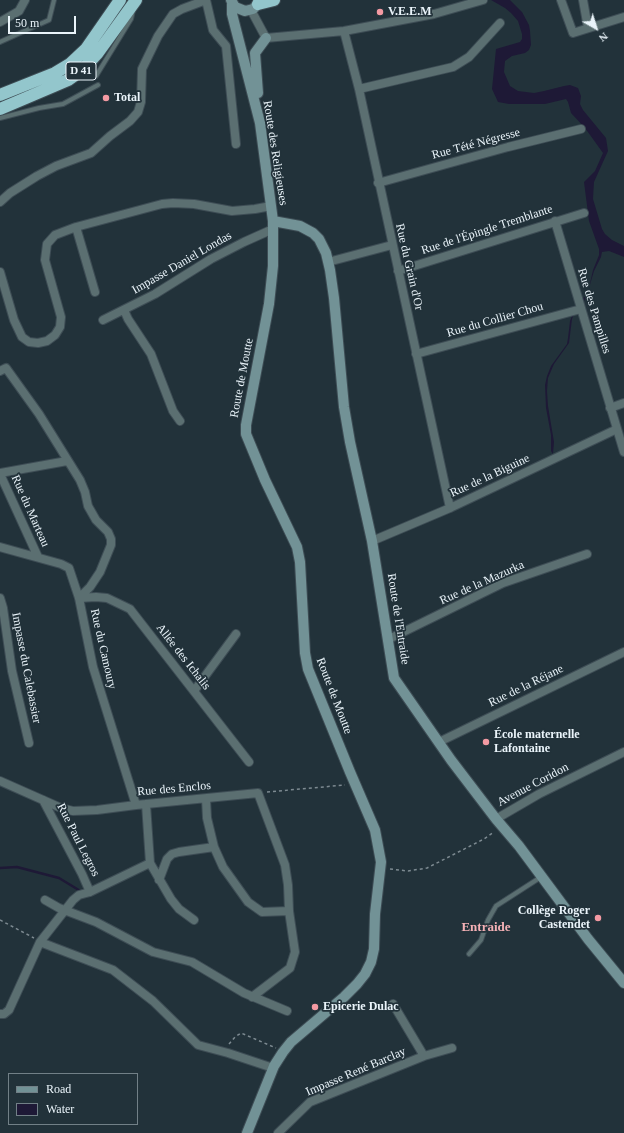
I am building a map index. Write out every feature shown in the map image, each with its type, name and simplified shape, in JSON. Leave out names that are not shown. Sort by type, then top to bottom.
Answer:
[{"type":"highway","name":"D 41","points":[[0,95],[55,74],[70,64],[86,49],[120,0]]},
{"type":"highway","points":[[255,6],[274,0]]},
{"type":"highway","name":"D 41","points":[[0,109],[68,80],[82,70],[97,54],[135,1]]},
{"type":"main road","points":[[232,2],[238,9],[255,6]]},
{"type":"main road","name":"Route des Religieuses","points":[[232,2],[232,14],[260,123],[273,225]]},
{"type":"main road","points":[[238,34],[244,16],[255,6]]},
{"type":"main road","points":[[260,123],[255,53],[266,38]]},
{"type":"main road","name":"Route de l'Entraide","points":[[273,225],[300,226],[313,233],[323,245],[328,262],[334,298],[344,406],[350,442],[372,541],[389,639],[394,678],[499,823],[519,846],[588,940],[624,983]]},
{"type":"main road","name":"Route de Moutte","points":[[247,1133],[273,1068],[283,1052],[291,1042],[344,997],[365,974],[371,962],[374,950],[375,914],[381,867],[375,830],[315,685],[305,653],[300,562],[297,547],[265,480],[246,434],[246,425],[269,304],[273,266],[273,225]]},
{"type":"street","points":[[0,22],[19,11],[25,0]]},
{"type":"street","points":[[0,202],[10,193],[37,176],[56,166],[91,153],[130,121],[138,112],[141,102],[142,69],[166,25],[173,14],[182,8],[206,0],[213,30],[226,46],[236,144]]},
{"type":"street","points":[[560,0],[573,33],[624,17]]},
{"type":"street","points":[[583,0],[588,28]]},
{"type":"street","points":[[255,6],[266,38],[344,31],[434,14],[480,1]]},
{"type":"street","points":[[358,89],[453,67],[469,57],[500,23]]},
{"type":"street","name":"Rue du Grain d'Or","points":[[344,31],[450,508]]},
{"type":"street","name":"Rue Tété Négresse","points":[[378,183],[508,147],[581,129]]},
{"type":"street","points":[[0,272],[14,320],[22,337],[29,342],[38,343],[48,341],[60,327],[60,317],[45,260],[47,244],[55,235],[76,227],[162,204],[194,204],[232,211],[271,206]]},
{"type":"street","name":"Rue de l'Épingle Tremblante","points":[[398,271],[584,213]]},
{"type":"street","name":"Rue des Pampilles","points":[[555,221],[624,452]]},
{"type":"street","name":"Impasse Daniel Londas","points":[[103,320],[155,294],[211,259],[273,225]]},
{"type":"street","points":[[76,227],[95,292]]},
{"type":"street","points":[[328,262],[392,244]]},
{"type":"street","name":"Rue du Collier Chou","points":[[416,354],[581,309]]},
{"type":"street","points":[[124,310],[128,319],[151,354],[173,411],[180,421]]},
{"type":"street","points":[[3,370],[39,414],[80,480],[85,492],[88,506],[96,520],[108,532],[111,539],[111,545],[100,572],[90,587],[79,598]]},
{"type":"street","points":[[610,408],[624,403]]},
{"type":"street","name":"Rue de la Biguine","points":[[372,541],[450,508],[617,429]]},
{"type":"street","points":[[0,474],[67,461]]},
{"type":"street","name":"Rue du Marteau","points":[[0,474],[38,557]]},
{"type":"street","name":"Rue du Camoury","points":[[0,547],[61,564],[69,568],[79,598],[93,667],[136,805]]},
{"type":"street","name":"Rue de la Mazurka","points":[[389,639],[503,584],[587,554]]},
{"type":"street","name":"Impasse du Calebassier","points":[[0,598],[3,608],[12,671],[29,743]]},
{"type":"street","name":"Allée des Ichalis","points":[[79,598],[107,598],[130,609],[249,762]]},
{"type":"street","points":[[194,691],[236,634]]},
{"type":"street","name":"Rue de la Réjane","points":[[439,742],[624,652]]},
{"type":"street","name":"Avenue Coridon","points":[[499,823],[539,794],[624,752]]},
{"type":"street","name":"Rue des Enclos","points":[[0,781],[61,808],[73,811],[97,810],[258,793]]},
{"type":"street","points":[[252,997],[290,968],[293,963],[295,952],[289,911],[288,885],[285,865],[258,793]]},
{"type":"street","points":[[206,799],[207,818],[214,847],[223,866],[248,902],[262,912],[289,911]]},
{"type":"street","name":"Rue Paul Legros","points":[[43,800],[90,892]]},
{"type":"street","points":[[146,804],[150,863],[170,899],[178,909],[194,920]]},
{"type":"street","points":[[159,880],[167,859],[172,854],[214,847]]},
{"type":"street","points":[[0,1014],[4,1014],[9,1010],[40,942],[73,900],[79,895],[90,892],[150,863]]},
{"type":"street","points":[[45,900],[96,922],[153,952],[192,962],[244,993],[287,1011]]},
{"type":"street","points":[[40,942],[113,970],[153,1001],[198,1045],[225,1052],[273,1068]]},
{"type":"street","points":[[393,1004],[424,1056]]},
{"type":"street","name":"Impasse René Barclay","points":[[278,1133],[310,1102],[424,1056],[452,1048]]},
{"type":"lane","points":[[0,42],[49,20],[54,0]]},
{"type":"lane","points":[[96,76],[131,19],[135,1]]},
{"type":"lane","points":[[0,118],[39,108],[63,104],[98,85]]},
{"type":"lane","points":[[470,954],[481,940],[488,920],[496,906],[541,877]]},
{"type":"path","points":[[258,793],[355,784]]},
{"type":"path","points":[[381,867],[408,871],[427,868],[484,839],[499,823]]},
{"type":"path","points":[[0,920],[40,942]]},
{"type":"path","points":[[225,1052],[234,1037],[241,1033],[283,1052]]},
{"type":"water","points":[[491,0],[510,0],[522,12],[529,25],[531,45],[529,50],[525,53],[512,56],[505,61],[504,72],[510,86],[518,91],[534,93],[570,85],[578,88],[581,96],[580,104],[583,110],[606,138],[608,151],[594,182],[593,199],[602,229],[612,240],[624,246],[624,257],[609,251],[602,252],[594,271],[589,289],[593,270],[599,255],[599,249],[589,221],[584,182],[595,171],[603,153],[585,128],[571,113],[566,99],[545,104],[509,104],[498,102],[492,89],[496,49],[520,42],[522,39],[522,34],[518,21],[511,13]]},
{"type":"water","points":[[588,293],[572,319],[569,343],[554,364],[548,378],[547,391],[554,442],[553,454],[551,451],[551,435],[546,408],[545,385],[551,366],[567,344],[570,321],[573,313]]},
{"type":"waterway","points":[[0,868],[17,867],[59,878],[82,892]]},
{"type":"place","name":"V.E.E.M","points":[[380,12]]},
{"type":"place","name":"Total","points":[[106,98]]},
{"type":"place","name":"École maternelle Lafontaine","points":[[486,742]]},
{"type":"place","name":"Collège Roger Castendet","points":[[598,918]]},
{"type":"place","name":"Epicerie Dulac","points":[[315,1007]]},
{"type":"district","name":"Entraide","points":[[486,928]]}]
